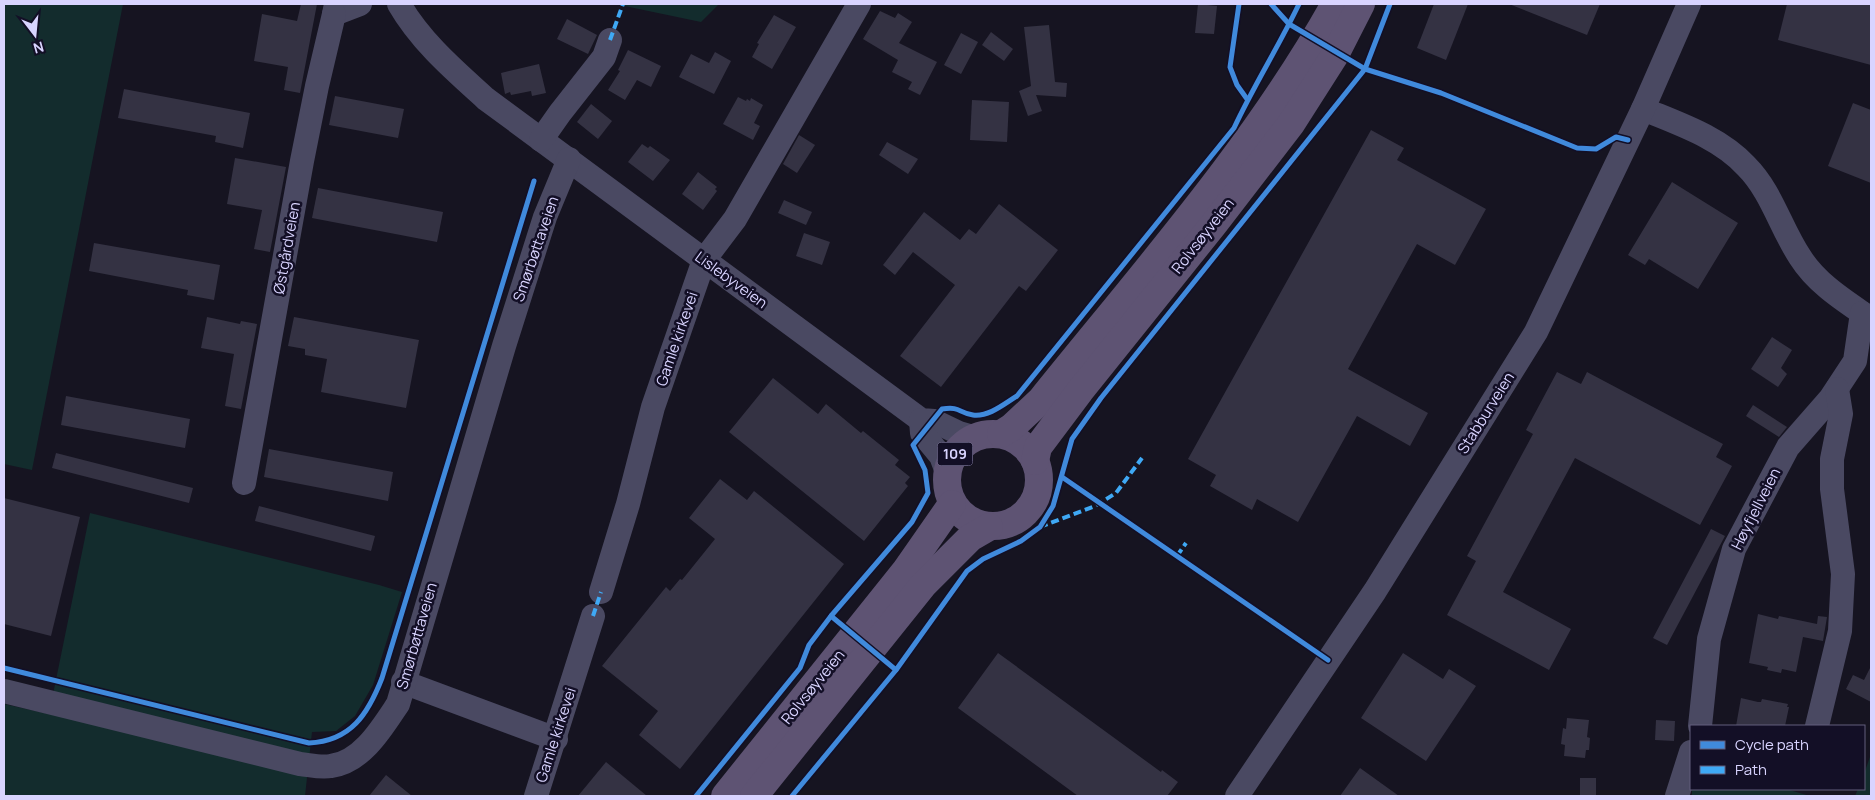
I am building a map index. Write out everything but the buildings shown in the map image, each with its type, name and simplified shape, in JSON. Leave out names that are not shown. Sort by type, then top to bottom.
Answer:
[{"type":"main road","name":"Rolvsøyveien","points":[[1001,434],[1012,427],[1041,400],[1200,203],[1270,110],[1312,45],[1335,4]]},
{"type":"main road","name":"Rolvsøyveien","points":[[1035,461],[1038,447],[1080,390],[1214,224],[1291,124],[1335,55],[1361,4]]},
{"type":"main road","name":"109","points":[[952,504],[946,488],[947,472],[956,452],[973,438],[988,434],[1001,434]]},
{"type":"main road","points":[[952,504],[966,519],[989,527],[1006,525],[1024,515],[1035,500],[1040,479],[1035,461],[1026,447],[1019,441],[1001,434]]},
{"type":"main road","name":"Rolvsøyveien","points":[[725,796],[906,570],[952,504]]},
{"type":"main road","name":"Rolvsøyveien","points":[[754,796],[924,584],[970,538],[989,527]]},
{"type":"street","name":"Østgårdveien","points":[[244,483],[302,161],[335,9],[360,4]]},
{"type":"street","name":"Lislebyveien","points":[[400,4],[419,33],[444,61],[486,99],[921,420],[934,421],[973,438]]},
{"type":"street","name":"Gamle kirkevei","points":[[601,592],[628,504],[653,407],[704,260],[735,219],[859,4]]},
{"type":"street","name":"Stabburveien","points":[[1237,796],[1376,591],[1536,332],[1643,109],[1689,4]]},
{"type":"street","points":[[541,140],[604,57],[610,40]]},
{"type":"street","name":"Høyfjellveien","points":[[1643,109],[1704,135],[1725,148],[1745,164],[1763,184],[1799,256],[1816,279],[1867,316],[1855,360],[1830,399],[1788,447],[1734,549],[1709,639],[1700,725]]},
{"type":"street","name":"Smørbøttaveien","points":[[4,691],[300,764],[331,766],[343,763],[358,754],[372,741],[398,704],[504,346],[545,217],[569,159]]},
{"type":"street","points":[[1817,725],[1840,631],[1843,574],[1832,490],[1832,459],[1841,414],[1837,388]]},
{"type":"street","points":[[921,420],[922,433],[941,456],[947,472]]},
{"type":"street","name":"Gamle kirkevei","points":[[536,796],[556,739],[593,616]]},
{"type":"street","points":[[404,682],[556,739]]},
{"type":"street","points":[[1677,796],[1690,755]]},
{"type":"green space","points":[[4,4],[123,4],[32,470],[4,464]]},
{"type":"green space","points":[[615,4],[719,4],[701,22]]},
{"type":"green space","points":[[90,513],[402,592],[373,685],[355,716],[336,731],[312,732],[305,796],[4,796],[4,704],[49,714]]},
{"type":"green space","points":[[1871,754],[1871,796],[1855,796],[1858,790],[1865,790],[1865,771]]},
{"type":"green space","points":[[1692,790],[1789,790],[1810,796],[1692,796]]},
{"type":"marked path","points":[[610,40],[623,4]]},
{"type":"marked path","points":[[1040,527],[1095,506],[1116,493],[1142,458]]},
{"type":"marked path","points":[[1177,556],[1186,543]]},
{"type":"marked path","points":[[593,616],[601,592]]},
{"type":"cycle path","points":[[1239,4],[1230,67],[1237,85],[1247,99]]},
{"type":"cycle path","points":[[1271,4],[1289,24],[1365,69],[1441,93],[1577,148],[1596,149],[1616,137],[1628,140]]},
{"type":"cycle path","points":[[696,796],[800,668],[809,645],[831,616],[912,522],[928,493],[925,470],[913,445],[942,409],[953,408],[973,415],[985,414],[1017,396],[1234,128],[1299,4]]},
{"type":"cycle path","points":[[792,796],[896,670],[967,571],[983,559],[1021,541],[1040,527],[1053,506],[1072,439],[1101,398],[1365,69],[1390,4]]},
{"type":"cycle path","points":[[4,668],[309,743],[336,737],[356,723],[371,703],[382,678],[534,181]]},
{"type":"cycle path","points":[[1062,477],[1328,660]]},
{"type":"cycle path","points":[[831,616],[896,670]]}]
